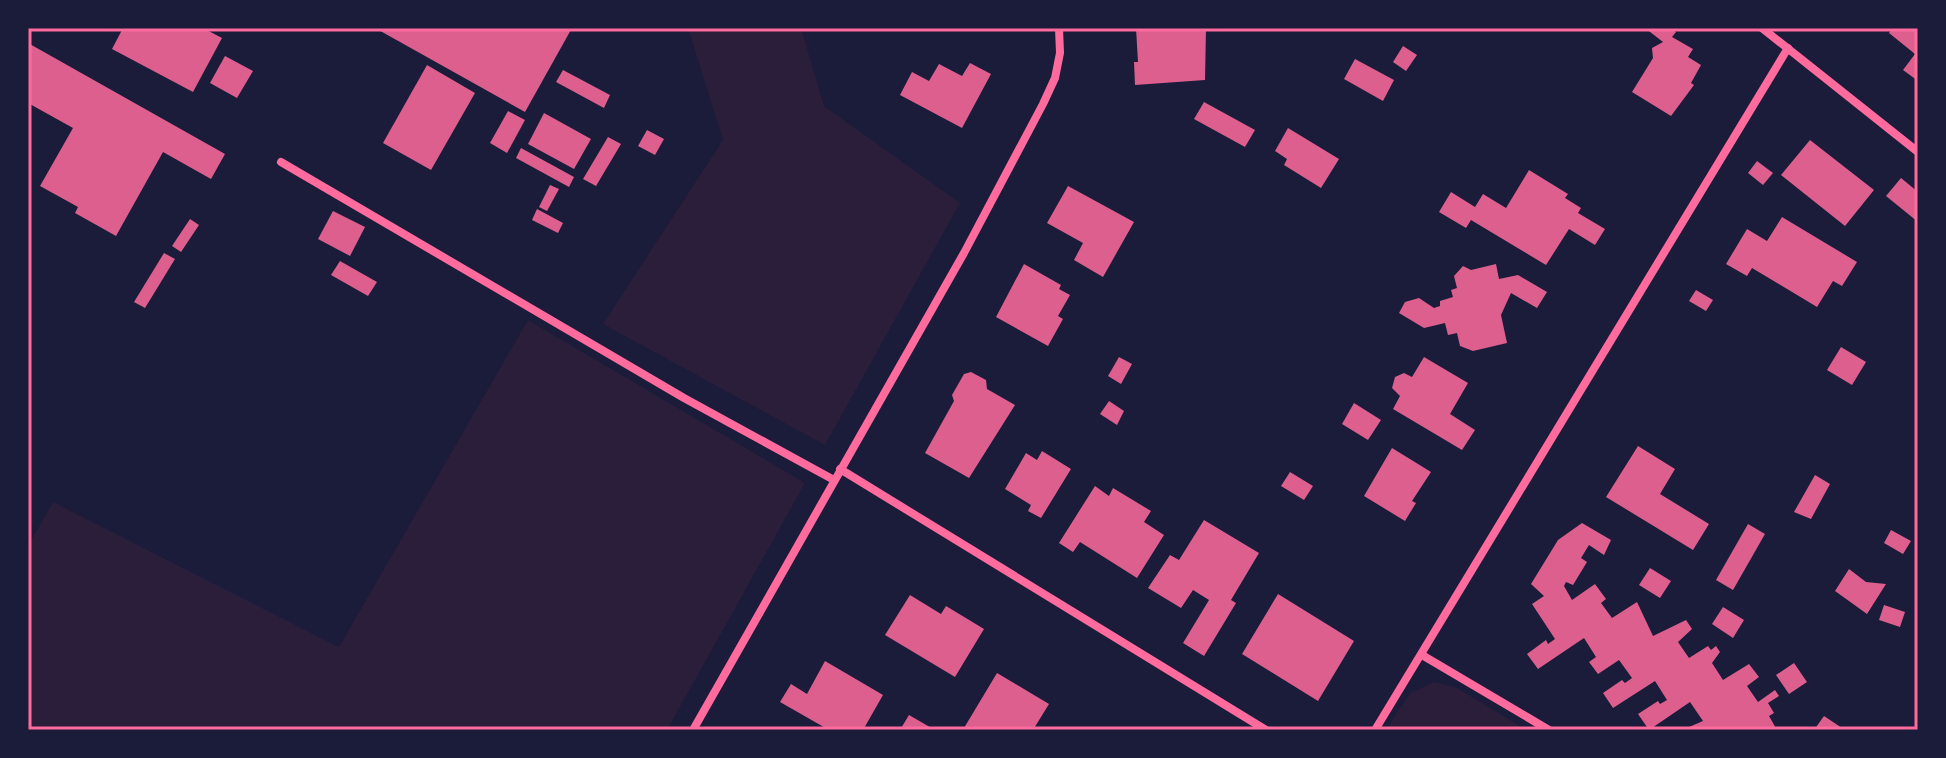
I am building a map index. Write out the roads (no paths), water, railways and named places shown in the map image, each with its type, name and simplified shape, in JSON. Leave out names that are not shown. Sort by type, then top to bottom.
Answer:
[{"type":"street","points":[[693,730],[964,253],[1055,78],[1060,53],[1059,28]]},
{"type":"street","points":[[1762,28],[1918,152]]},
{"type":"street","points":[[1375,730],[1788,48]]},
{"type":"street","points":[[281,162],[684,398],[834,480]]},
{"type":"street","points":[[840,469],[1266,730]]},
{"type":"street","points":[[1422,655],[1549,730]]}]
